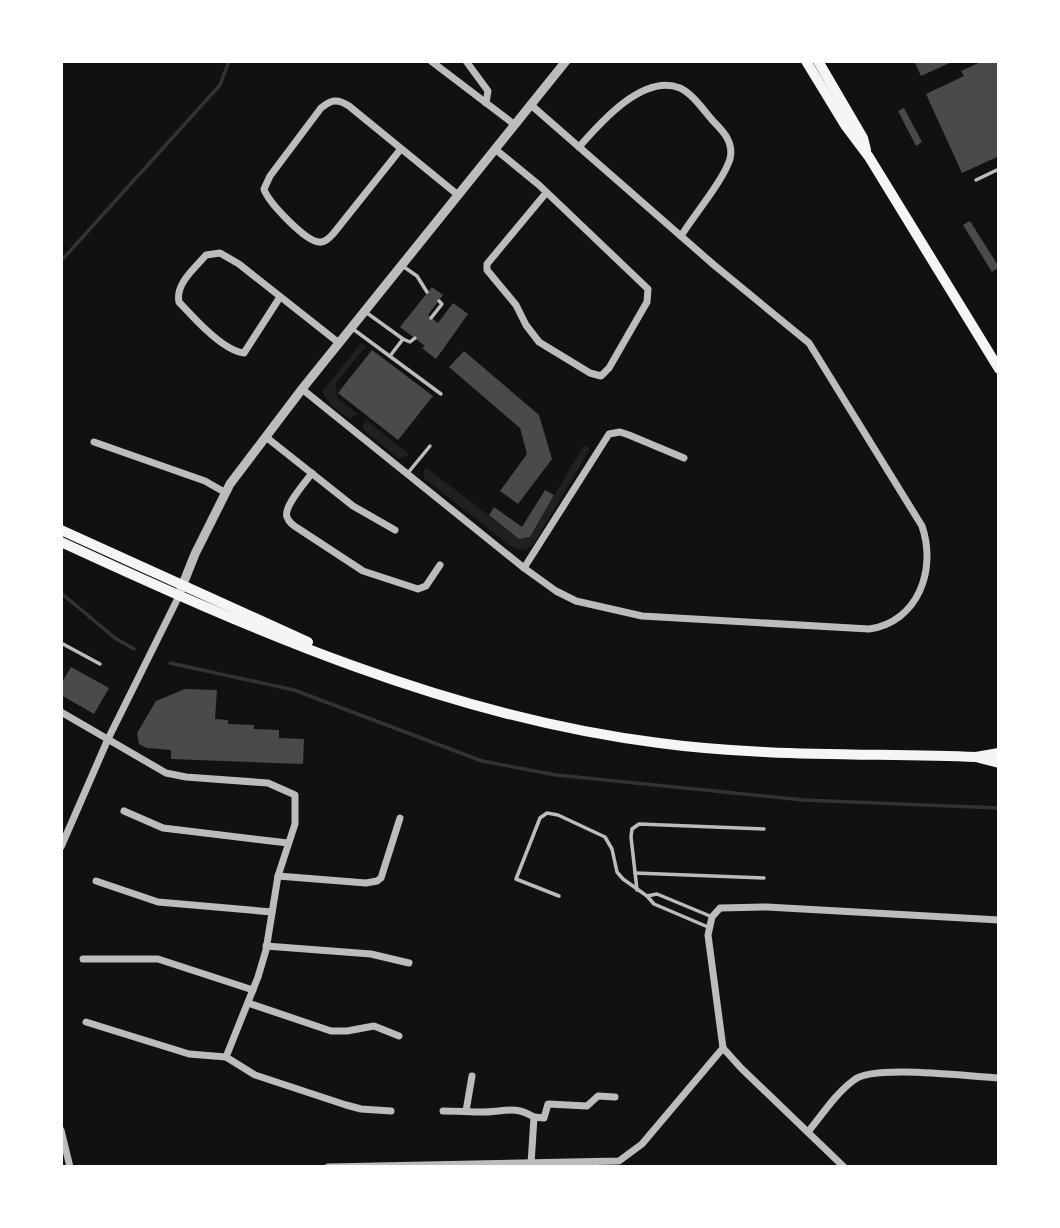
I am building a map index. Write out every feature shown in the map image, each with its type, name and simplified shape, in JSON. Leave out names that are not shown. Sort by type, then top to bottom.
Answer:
[{"type":"main road","points":[[806,61],[845,125],[869,157],[999,369]]},
{"type":"main road","points":[[818,61],[863,138],[869,157]]},
{"type":"main road","points":[[61,530],[181,591]]},
{"type":"main road","points":[[61,542],[278,627],[348,662],[403,684],[518,717],[658,743],[729,750],[976,757],[999,763]]},
{"type":"main road","points":[[976,757],[999,752]]},
{"type":"street","points":[[431,61],[515,125]]},
{"type":"street","points":[[466,61],[488,90],[486,103]]},
{"type":"street","points":[[61,847],[108,739],[226,493],[302,389],[566,61]]},
{"type":"street","points":[[579,147],[622,102],[663,86],[675,87],[687,93],[726,134],[731,150],[725,169],[681,236]]},
{"type":"street","points":[[400,150],[333,234],[323,242],[315,242],[266,197],[264,189],[270,176],[321,108],[330,101],[342,101],[349,106],[458,195]]},
{"type":"street","points":[[302,389],[524,568],[556,591],[576,601],[642,616],[869,629],[892,623],[913,604],[922,583],[928,547],[922,526],[809,343],[531,105]]},
{"type":"street","points":[[495,149],[539,185],[648,289],[647,302],[609,369],[601,376],[590,373],[539,342],[516,305],[487,270],[487,264],[546,193]]},
{"type":"street","points":[[279,297],[244,353],[233,351],[222,342],[179,302],[177,297],[185,280],[206,255],[213,253],[227,256],[339,343]]},
{"type":"street","points":[[524,568],[608,434],[620,432],[684,457]]},
{"type":"street","points":[[266,437],[353,506],[395,530]]},
{"type":"street","points":[[94,442],[205,481],[226,493]]},
{"type":"street","points":[[312,474],[287,507],[289,522],[363,571],[418,589],[426,586],[440,565]]},
{"type":"street","points":[[61,712],[166,773],[268,783],[296,795],[295,824],[278,876],[266,946],[253,990],[226,1057]]},
{"type":"street","points":[[124,811],[163,828],[288,843]]},
{"type":"street","points":[[278,876],[366,883],[377,881],[383,874],[400,818]]},
{"type":"street","points":[[96,881],[158,902],[272,912]]},
{"type":"street","points":[[844,1167],[723,1048],[708,931],[712,917],[720,908],[756,907],[999,920]]},
{"type":"street","points":[[266,946],[340,950],[409,963]]},
{"type":"street","points":[[83,958],[158,959],[253,990]]},
{"type":"street","points":[[248,1003],[331,1031],[374,1026],[399,1036]]},
{"type":"street","points":[[86,1022],[188,1054],[226,1057],[255,1074],[346,1105],[391,1111]]},
{"type":"street","points":[[328,1167],[619,1161],[642,1144],[723,1048]]},
{"type":"street","points":[[808,1132],[854,1080],[868,1074],[910,1073],[999,1079]]},
{"type":"street","points":[[466,1111],[472,1076]]},
{"type":"street","points":[[443,1111],[520,1110],[534,1117],[544,1118],[548,1104],[587,1106],[598,1096],[615,1097]]},
{"type":"street","points":[[531,1164],[534,1117]]},
{"type":"street","points":[[61,1130],[70,1167]]},
{"type":"lane","points":[[976,180],[999,169]]},
{"type":"lane","points":[[402,266],[416,276],[428,292]]},
{"type":"lane","points":[[431,318],[442,304],[439,301]]},
{"type":"lane","points":[[365,311],[403,339],[410,342],[415,338]]},
{"type":"lane","points":[[352,328],[441,394]]},
{"type":"lane","points":[[390,356],[403,339]]},
{"type":"lane","points":[[408,474],[430,446]]},
{"type":"lane","points":[[61,646],[63,644],[100,664]]},
{"type":"lane","points":[[559,896],[516,878],[540,818],[547,813],[558,815],[605,837],[612,849],[620,877],[654,904],[708,931]]},
{"type":"lane","points":[[637,890],[631,837],[632,829],[639,824],[764,829]]},
{"type":"lane","points":[[635,873],[764,878]]},
{"type":"lane","points":[[647,896],[657,894],[712,917]]},
{"type":"shaded area","points":[[361,343],[366,346],[336,383],[337,398],[358,414],[350,419],[331,405],[322,392]]},
{"type":"shaded area","points":[[366,420],[410,455],[399,459],[364,430]]},
{"type":"shaded area","points":[[584,445],[590,449],[533,545],[521,550],[509,545],[424,478],[426,467],[519,539],[530,537]]},
{"type":"building","points":[[914,61],[954,61],[921,76]]},
{"type":"building","points":[[983,61],[999,61],[999,156],[962,173],[926,94],[964,76],[961,71]]},
{"type":"building","points":[[904,108],[922,142],[916,146],[898,111]]},
{"type":"building","points":[[970,221],[999,267],[992,272],[963,225]]},
{"type":"building","points":[[432,287],[443,295],[428,315],[438,323],[453,303],[468,314],[436,359],[422,348],[425,346],[400,327]]},
{"type":"building","points":[[372,350],[433,396],[398,440],[338,393]]},
{"type":"building","points":[[464,351],[539,415],[552,459],[518,504],[500,491],[527,454],[520,428],[449,367]]},
{"type":"building","points":[[545,490],[554,495],[530,537],[519,539],[489,515],[494,507],[522,527]]},
{"type":"building","points":[[71,667],[109,688],[94,714],[61,695],[61,684]]},
{"type":"building","points":[[185,689],[217,690],[215,719],[228,720],[228,724],[254,725],[254,729],[279,730],[279,738],[304,739],[303,764],[171,759],[171,750],[147,748],[139,744],[137,733],[156,701]]},
{"type":"waterway","points":[[61,261],[220,85],[229,61]]},
{"type":"waterway","points":[[61,593],[115,638],[134,649]]},
{"type":"waterway","points":[[170,663],[294,690],[482,761],[556,775],[803,800],[999,808]]}]
